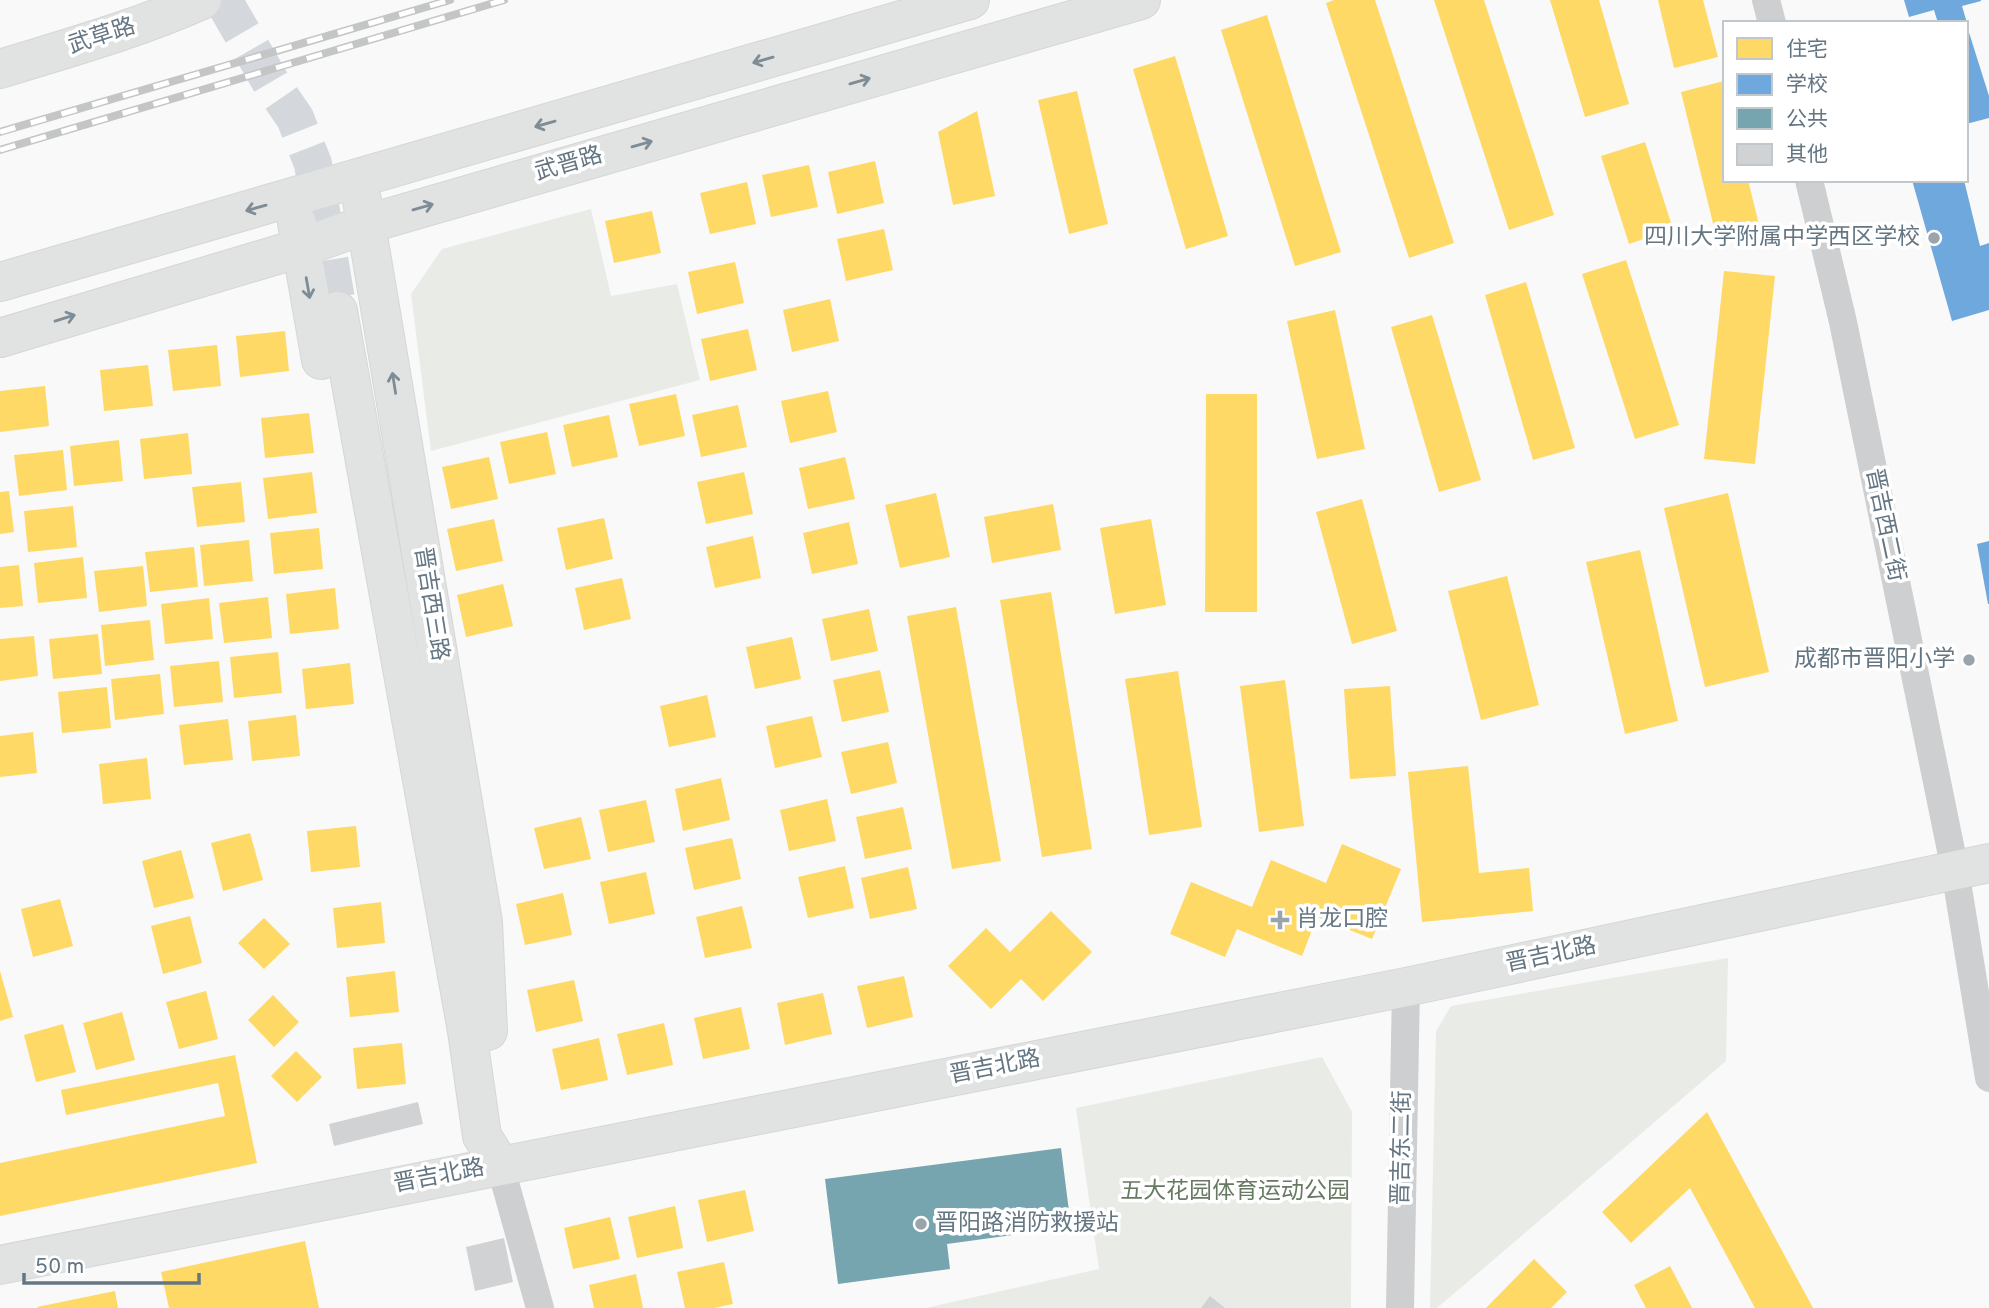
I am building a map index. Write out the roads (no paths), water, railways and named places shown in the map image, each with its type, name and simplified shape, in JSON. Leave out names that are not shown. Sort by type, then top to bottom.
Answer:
[{"type":"street","name":"武草路","points":[[0,50],[159,5],[202,0]]},
{"type":"street","name":"武晋路","points":[[0,282],[970,0]]},
{"type":"street","name":"武晋路","points":[[0,338],[300,248],[367,223],[1141,0]]},
{"type":"street","points":[[1766,0],[1771,21]]},
{"type":"street","name":"武草路","points":[[0,69],[91,41],[159,5]]},
{"type":"street","name":"晋吉西三路","points":[[358,178],[483,922],[477,1031],[482,1136],[500,1165]]},
{"type":"street","name":"晋吉西二街","points":[[1809,182],[1972,867],[1989,1078]]},
{"type":"street","name":"晋吉西三路","points":[[293,197],[300,248],[424,914],[477,1031]]},
{"type":"street","name":"晋吉西三路","points":[[346,309],[477,1031]]},
{"type":"street","name":"晋吉北路","points":[[0,1265],[1406,987],[1972,867]]},
{"type":"street","name":"晋吉东二街","points":[[1400,1308],[1406,987]]},
{"type":"street","points":[[500,1165],[540,1308]]},
{"type":"tunnel","points":[[223,0],[273,86],[295,118],[313,164],[338,311]]},
{"type":"railway","points":[[0,132],[450,0]]},
{"type":"railway","points":[[0,150],[504,0]]},
{"type":"place","name":"四川大学附属中学西区学校","points":[[1934,238]]},
{"type":"place","name":"成都市晋阳小学","points":[[1969,660]]},
{"type":"place","name":"肖龙口腔","points":[[1280,920]]},
{"type":"place","name":"晋阳路消防救援站","points":[[921,1224]]},
{"type":"park label","name":"五大花园体育运动公园","points":[[1235,1192]]}]
